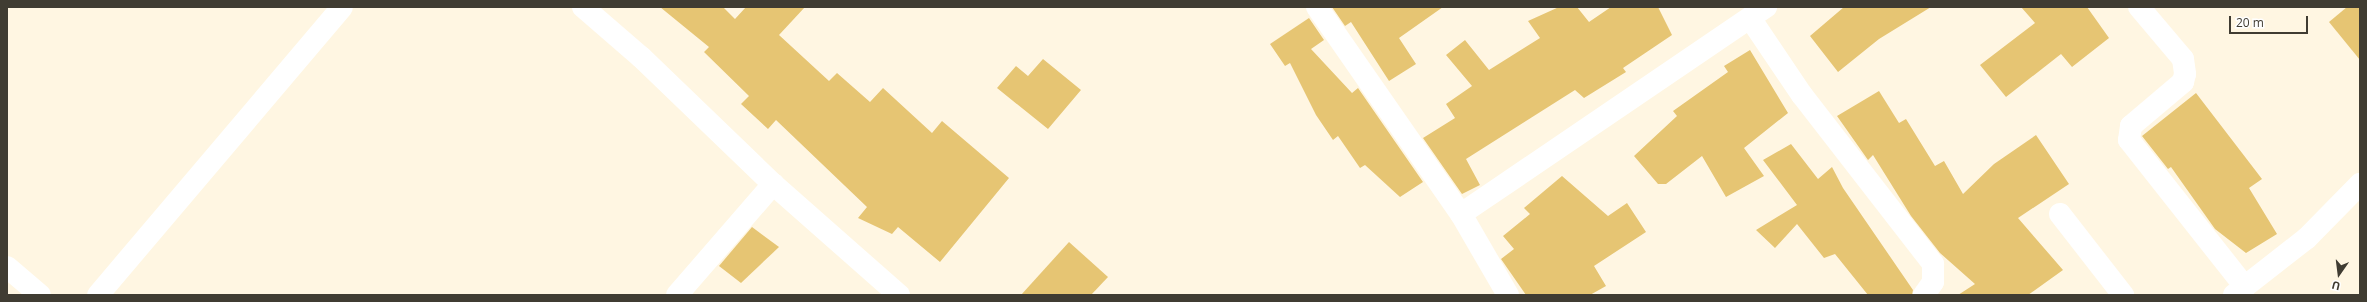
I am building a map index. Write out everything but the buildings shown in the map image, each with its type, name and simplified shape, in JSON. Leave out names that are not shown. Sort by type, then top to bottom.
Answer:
[{"type":"street","points":[[98,295],[342,7]]},
{"type":"street","points":[[583,7],[641,57],[773,184],[899,295]]},
{"type":"street","points":[[1317,7],[1461,214],[1508,295]]},
{"type":"street","points":[[2139,7],[2183,59],[2186,74],[2183,82],[2131,126],[2129,140],[2240,291],[2308,238],[2360,184]]},
{"type":"street","points":[[1461,214],[1758,13],[1802,95],[1933,264],[1934,282],[1924,295]]},
{"type":"street","points":[[677,295],[773,184]]},
{"type":"street","points":[[2060,214],[2123,295]]},
{"type":"street","points":[[7,267],[40,295]]}]
